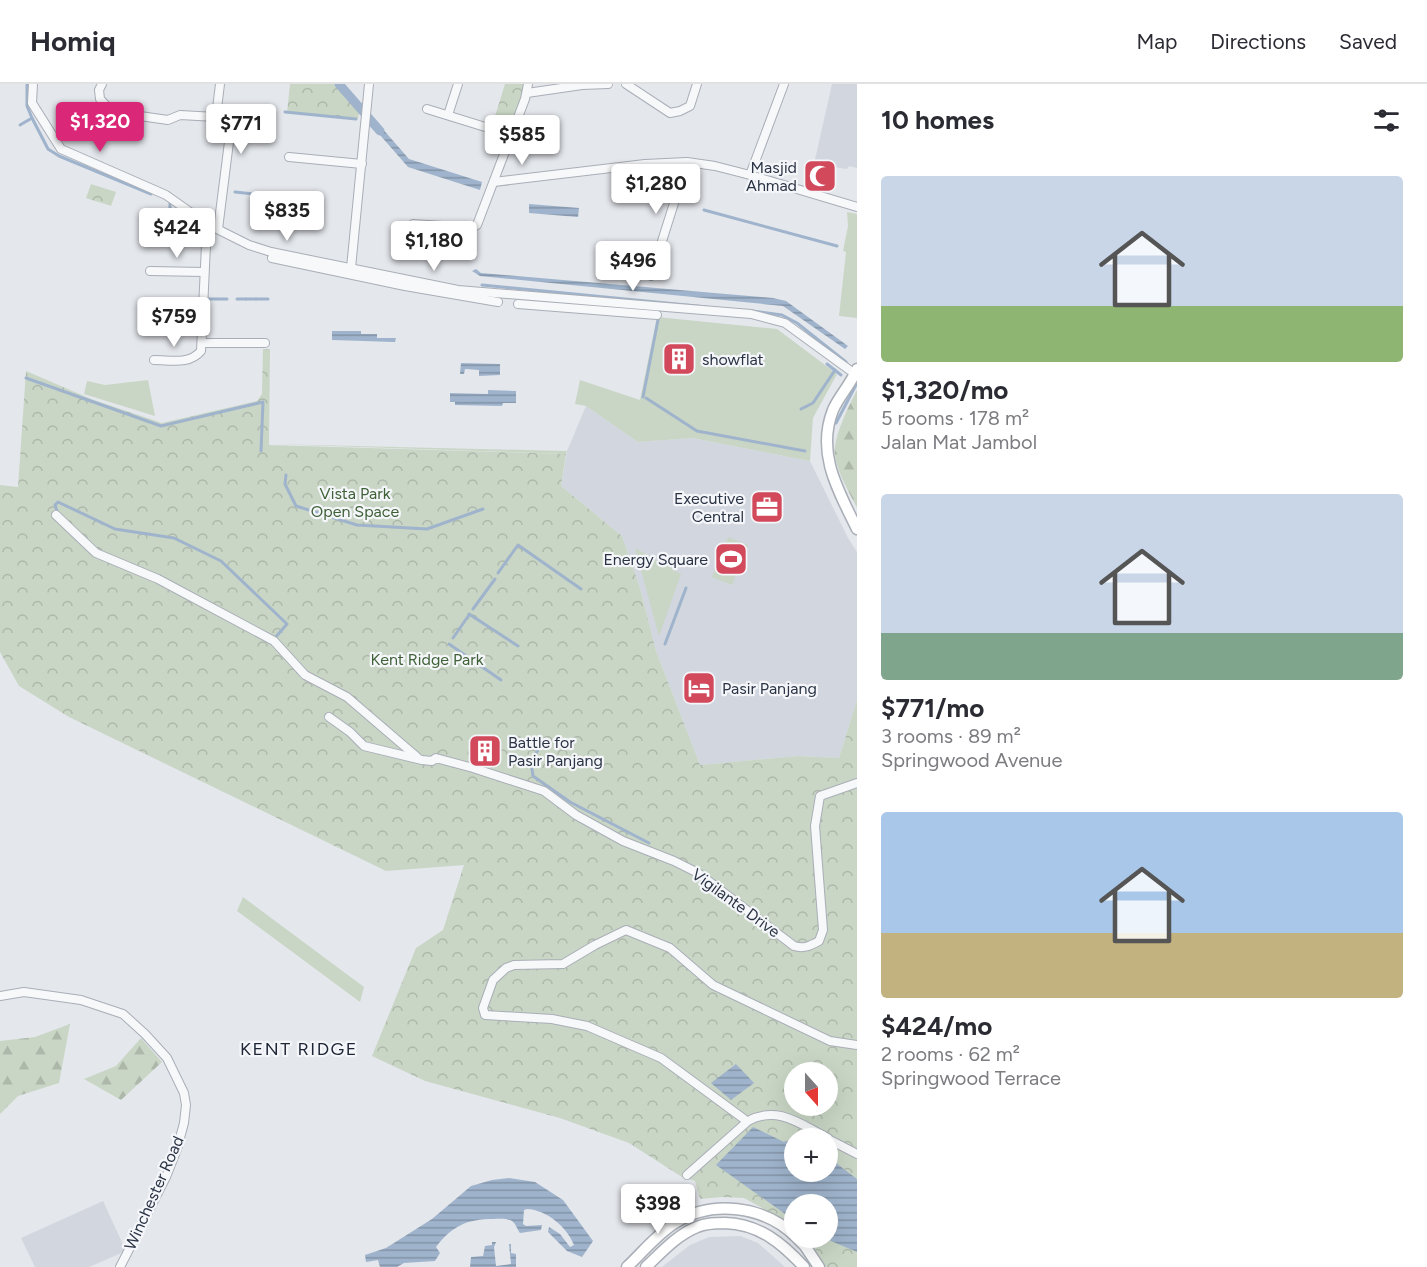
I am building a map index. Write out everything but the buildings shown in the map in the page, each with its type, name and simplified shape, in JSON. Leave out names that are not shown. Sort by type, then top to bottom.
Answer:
[{"type":"main road","points":[[856,372],[834,409],[827,435],[827,458],[839,492],[857,529]]},
{"type":"main road","points":[[627,1267],[673,1224],[685,1217],[712,1208],[762,1214],[784,1226]]},
{"type":"main road","points":[[646,1267],[682,1235],[710,1223],[745,1225],[765,1233],[787,1248],[804,1267]]},
{"type":"main road","points":[[806,1248],[819,1267]]},
{"type":"street","points":[[33,84],[32,103],[61,149],[166,195],[207,224],[249,245],[271,252],[458,290],[751,314],[776,319],[856,372]]},
{"type":"street","points":[[102,84],[99,90],[100,99],[112,112],[168,120],[180,116],[216,117]]},
{"type":"street","points":[[218,228],[230,134],[216,117],[220,84]]},
{"type":"street","points":[[351,268],[369,84]]},
{"type":"street","points":[[448,115],[458,84]]},
{"type":"street","points":[[413,224],[472,228],[477,225],[512,135],[527,88],[608,84]]},
{"type":"street","points":[[626,84],[670,113],[680,111],[690,105],[697,84]]},
{"type":"street","points":[[750,175],[784,84]]},
{"type":"street","points":[[427,109],[512,135]]},
{"type":"street","points":[[289,157],[362,164]]},
{"type":"street","points":[[651,276],[687,162]]},
{"type":"street","points":[[494,182],[645,164],[687,162],[750,175],[857,207]]},
{"type":"street","points":[[154,360],[187,360],[195,358],[201,351],[207,224]]},
{"type":"street","points":[[272,258],[405,286],[498,302]]},
{"type":"street","points":[[150,271],[204,272]]},
{"type":"street","points":[[518,304],[657,315]]},
{"type":"street","points":[[202,343],[265,343]]},
{"type":"street","points":[[56,515],[96,553],[158,579],[274,641],[305,675],[347,697],[418,758]]},
{"type":"street","points":[[329,717],[350,732],[364,746],[418,758]]},
{"type":"street","name":"Vigilante Drive","points":[[418,758],[432,761],[436,758],[459,763],[544,791],[576,814],[623,841],[698,873],[794,946],[800,948],[819,941],[823,930],[815,826],[820,796],[857,783]]},
{"type":"street","points":[[744,1119],[661,1058],[588,1026],[552,1019],[485,1015],[483,1008],[493,980],[506,968],[514,965],[563,964],[626,930],[670,948],[713,985],[830,1041],[857,1045]]},
{"type":"street","name":"Winchester Road","points":[[0,996],[24,992],[81,1000],[123,1014],[167,1058],[184,1093],[186,1105],[184,1123],[177,1149],[166,1177],[120,1267]]},
{"type":"street","points":[[687,1175],[747,1121],[758,1116],[768,1114],[784,1116],[807,1128]]},
{"type":"street","points":[[838,1144],[857,1154]]},
{"type":"shaded area","points":[[832,84],[857,84],[857,168],[849,166],[847,169],[814,164]]},
{"type":"shaded area","points":[[586,406],[638,442],[692,438],[810,461],[857,552],[857,700],[839,758],[798,756],[700,765],[656,651],[640,588],[622,536],[561,486],[567,451]]},
{"type":"shaded area","points":[[103,1201],[126,1251],[89,1267],[35,1267],[21,1238]]},
{"type":"shaded area","points":[[740,1236],[758,1243],[785,1267],[662,1267],[690,1245],[709,1237]]},
{"type":"green space","points":[[290,84],[334,84],[359,113],[358,119],[287,113]]},
{"type":"green space","points":[[505,84],[524,84],[523,96],[509,131],[492,126]]},
{"type":"green space","points":[[91,184],[116,192],[111,206],[86,198]]},
{"type":"green space","points":[[847,212],[857,214],[857,318],[839,316],[846,252],[843,251],[848,226]]},
{"type":"green space","points":[[657,317],[777,329],[837,374],[813,418],[810,461],[692,438],[638,442],[586,406],[575,404],[580,380],[640,400]]},
{"type":"green space","name":"Kent Ridge Park","points":[[263,349],[270,349],[269,445],[566,454],[561,486],[622,536],[640,588],[656,651],[700,765],[798,756],[839,758],[857,700],[857,1267],[826,1267],[812,1248],[838,1248],[838,1194],[784,1194],[784,1220],[744,1198],[700,1199],[695,1181],[682,1177],[629,1143],[560,1118],[425,1081],[372,1056],[416,948],[443,930],[464,865],[386,871],[69,717],[19,686],[0,652],[0,485],[18,487],[26,371],[91,399],[162,423],[257,401],[262,394]]},
{"type":"green space","points":[[148,380],[155,416],[84,394],[87,381],[105,385]]},
{"type":"green space","points":[[857,390],[857,508],[839,470],[835,449],[842,423]]},
{"type":"green space","points":[[270,444],[567,451],[566,454]]},
{"type":"green space","name":"Energy Square","points":[[728,537],[748,545],[732,585],[712,577]]},
{"type":"green space","points":[[635,548],[681,574],[659,636]]},
{"type":"green space","points":[[243,897],[364,987],[360,1002],[237,911]]},
{"type":"green space","points":[[70,1024],[59,1083],[18,1096],[0,1114],[0,1041],[35,1037]]},
{"type":"green space","points":[[141,1038],[162,1062],[121,1100],[84,1079],[116,1066]]},
{"type":"water","points":[[374,119],[409,159],[482,182],[480,190],[408,167],[373,127]]},
{"type":"water","points":[[529,204],[579,208],[578,217],[529,213]]},
{"type":"water","points":[[476,269],[481,273],[773,298],[786,301],[848,346],[845,349],[783,306],[480,276],[472,271]]},
{"type":"water","points":[[332,331],[361,331],[361,334],[377,334],[377,338],[396,338],[395,342],[332,340]]},
{"type":"water","points":[[461,363],[500,364],[500,375],[479,376],[479,370],[465,369],[464,374],[460,374]]},
{"type":"water","points":[[488,390],[516,391],[516,403],[503,403],[502,406],[455,405],[455,402],[450,402],[450,393],[488,394]]},
{"type":"water","points":[[736,1064],[754,1083],[731,1100],[711,1083]]},
{"type":"water","points":[[753,1127],[784,1142],[784,1182],[838,1182],[838,1165],[857,1179],[857,1252],[838,1244],[838,1194],[784,1194],[784,1213],[716,1165]]},
{"type":"water","points":[[509,1178],[535,1182],[563,1200],[593,1241],[582,1257],[567,1251],[548,1232],[549,1227],[560,1234],[570,1247],[574,1245],[561,1226],[549,1216],[527,1209],[524,1210],[523,1224],[526,1226],[542,1225],[541,1230],[520,1233],[510,1220],[475,1220],[454,1229],[442,1240],[436,1247],[440,1253],[435,1261],[404,1263],[397,1267],[380,1267],[378,1260],[366,1262],[365,1255],[386,1248],[432,1219],[471,1186]]},
{"type":"water","points":[[492,1242],[496,1242],[494,1247],[496,1266],[511,1264],[509,1244],[511,1244],[511,1253],[516,1254],[516,1267],[470,1267],[471,1257],[483,1256],[485,1246],[492,1245]]},
{"type":"waterway","points":[[27,84],[27,106],[48,149],[59,156],[151,194]]},
{"type":"waterway","points":[[339,84],[380,131]]},
{"type":"waterway","points":[[285,112],[356,119]]},
{"type":"waterway","points":[[20,125],[32,118]]},
{"type":"waterway","points":[[235,192],[264,195]]},
{"type":"waterway","points":[[146,224],[170,225],[170,203]]},
{"type":"waterway","points":[[704,210],[837,246]]},
{"type":"waterway","points":[[482,285],[707,307]]},
{"type":"waterway","points":[[206,299],[217,299]]},
{"type":"waterway","points":[[218,299],[227,299]]},
{"type":"waterway","points":[[237,299],[246,299]]},
{"type":"waterway","points":[[246,299],[256,299]]},
{"type":"waterway","points":[[256,299],[268,299]]},
{"type":"waterway","points":[[752,311],[782,315],[797,323],[846,362]]},
{"type":"waterway","points":[[153,313],[166,313]]},
{"type":"waterway","points":[[167,313],[177,313]]},
{"type":"waterway","points":[[178,313],[201,313]]},
{"type":"waterway","points":[[643,397],[658,320]]},
{"type":"waterway","points":[[827,364],[841,375]]},
{"type":"waterway","points":[[801,409],[813,403],[835,370]]},
{"type":"waterway","points":[[26,378],[161,426],[263,402],[261,451]]},
{"type":"waterway","points":[[836,423],[856,385]]},
{"type":"waterway","points":[[646,398],[697,431],[805,451]]},
{"type":"waterway","points":[[286,475],[285,484],[296,506],[357,525],[427,529],[483,509]]},
{"type":"waterway","points":[[58,514],[55,505],[58,502],[115,529],[174,538],[221,561],[287,624],[274,639]]},
{"type":"waterway","points":[[498,573],[518,545],[581,589]]},
{"type":"waterway","points":[[473,609],[495,579]]},
{"type":"waterway","points":[[665,644],[686,588]]},
{"type":"waterway","points":[[469,614],[518,646]]},
{"type":"waterway","points":[[453,638],[469,615]]},
{"type":"waterway","points":[[449,644],[501,680]]},
{"type":"waterway","points":[[531,762],[533,776],[570,802],[649,843]]},
{"type":"place","name":"Masjid Ahmad","points":[[820,176]]},
{"type":"place","name":"showflat","points":[[679,359]]},
{"type":"place","name":"Executive Central","points":[[767,507]]},
{"type":"place","name":"Energy Square","points":[[731,559]]},
{"type":"place","name":"Pasir Panjang","points":[[699,688]]},
{"type":"place","name":"Battle for Pasir Panjang","points":[[485,751]]},
{"type":"district","name":"KENT RIDGE","points":[[299,1049]]},
{"type":"park label","name":"Vista Park Open Space","points":[[355,502]]}]
